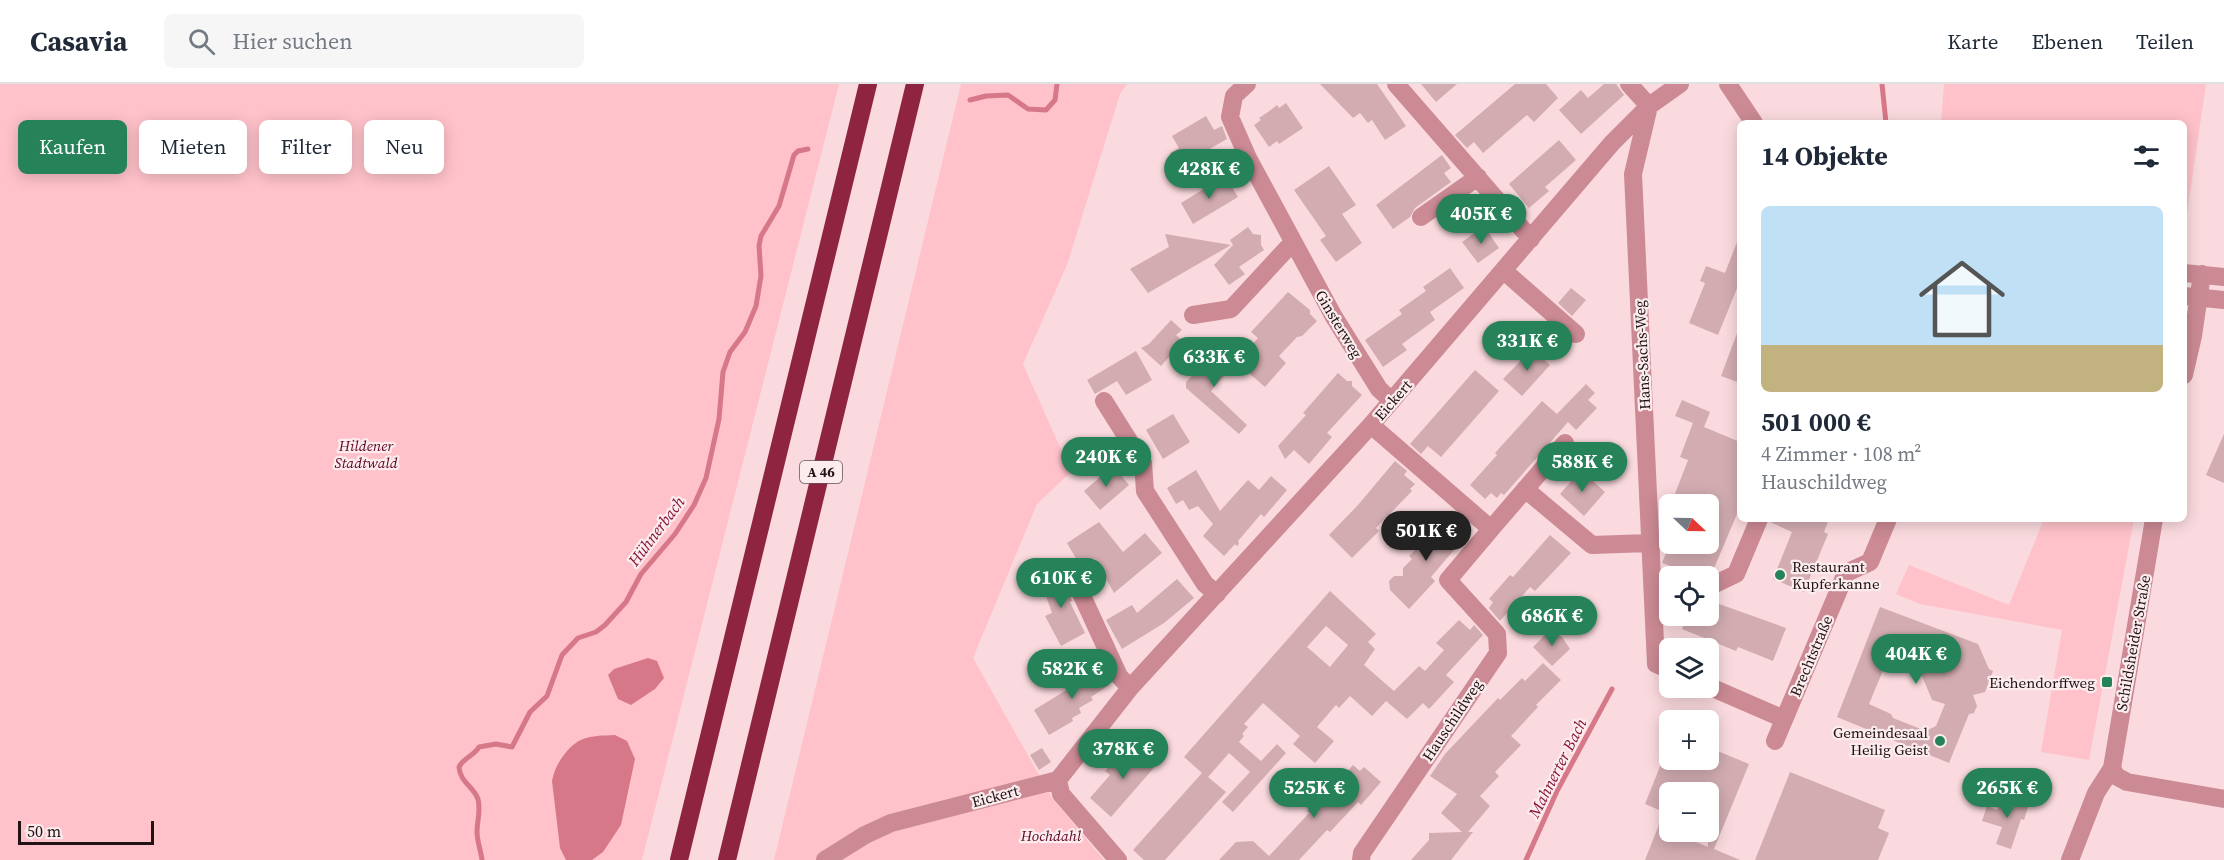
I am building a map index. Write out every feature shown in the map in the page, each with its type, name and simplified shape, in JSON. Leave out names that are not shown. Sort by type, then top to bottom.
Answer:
[{"type":"highway","points":[[679,860],[868,84]]},
{"type":"highway","name":"A 46","points":[[727,860],[915,84]]},
{"type":"street","name":"Ginsterweg","points":[[1247,84],[1234,96],[1230,117],[1248,159],[1334,316],[1379,389],[1392,401]]},
{"type":"street","points":[[1396,84],[1531,239]]},
{"type":"street","points":[[1629,84],[1649,106]]},
{"type":"street","name":"Eickert","points":[[825,860],[891,823],[1058,780],[1130,688],[1371,425],[1612,143],[1649,106],[1680,84]]},
{"type":"street","points":[[1728,84],[1752,120]]},
{"type":"street","name":"Hans-Sachs-Weg","points":[[1649,106],[1633,174],[1644,376],[1649,543],[1656,664],[1659,665]]},
{"type":"street","points":[[1421,217],[1478,177]]},
{"type":"street","points":[[1193,315],[1231,309],[1293,242]]},
{"type":"street","points":[[1504,272],[1576,334]]},
{"type":"street","points":[[2187,362],[2193,336],[2191,297],[2193,274],[2224,277]]},
{"type":"street","points":[[2191,297],[2224,300]]},
{"type":"street","points":[[1104,401],[1143,463],[1145,491],[1205,584],[1217,594]]},
{"type":"street","points":[[1371,425],[1491,529]]},
{"type":"street","name":"Hauschildweg","points":[[1361,860],[1362,853],[1497,653],[1497,634],[1448,580],[1565,442]]},
{"type":"street","points":[[1525,489],[1592,545],[1649,543]]},
{"type":"street","points":[[1719,582],[1736,574],[1758,522]]},
{"type":"street","name":"Brechtstraße","points":[[1775,741],[1846,573],[1870,562],[1887,522]]},
{"type":"street","name":"Schildsheider Straße","points":[[2070,860],[2096,793],[2112,768],[2153,522]]},
{"type":"street","points":[[1072,576],[1119,676],[1130,688]]},
{"type":"street","points":[[1719,691],[1784,719]]},
{"type":"street","points":[[2112,768],[2116,776],[2127,782],[2224,799]]},
{"type":"street","points":[[1058,780],[1061,794],[1118,860]]},
{"type":"green space","name":"Hildener Stadtwald","points":[[0,84],[839,84],[642,860],[0,860]]},
{"type":"green space","name":"Hochdahl","points":[[961,84],[1127,84],[1120,94],[1067,265],[1023,364],[1071,472],[1037,504],[973,658],[1052,798],[1104,860],[774,860]]},
{"type":"green space","points":[[1944,84],[2206,84],[2187,214],[2187,120],[1941,120]]},
{"type":"green space","points":[[2043,522],[2133,522],[2089,760],[2041,752],[2062,630],[1920,604],[1896,594],[1909,565],[2009,605]]},
{"type":"shaded area","points":[[648,658],[657,661],[664,678],[655,689],[631,705],[618,699],[608,675],[614,669]]},
{"type":"shaded area","points":[[615,735],[627,741],[635,759],[621,825],[603,852],[592,860],[566,860],[560,848],[552,781],[555,770],[567,751],[578,742],[590,737]]},
{"type":"building","points":[[1320,84],[1377,84],[1406,126],[1385,140],[1372,120],[1368,123],[1360,113],[1353,118]]},
{"type":"building","points":[[1421,84],[1457,84],[1436,102]]},
{"type":"building","points":[[1515,84],[1546,84],[1558,98],[1534,122],[1527,115],[1483,153],[1474,142],[1467,148],[1455,135]]},
{"type":"building","points":[[1604,84],[1616,84],[1624,95],[1581,134],[1559,110],[1581,90],[1588,98]]},
{"type":"building","points":[[1286,103],[1303,128],[1279,144],[1277,141],[1269,147],[1254,125],[1261,120],[1259,118],[1277,105],[1279,108]]},
{"type":"building","points":[[1206,116],[1214,130],[1222,126],[1227,139],[1178,167],[1170,153],[1179,148],[1172,136]]},
{"type":"building","points":[[1559,140],[1576,160],[1545,187],[1549,191],[1529,208],[1509,184]]},
{"type":"building","points":[[1442,155],[1451,168],[1444,173],[1451,182],[1415,208],[1410,217],[1393,229],[1376,205]]},
{"type":"building","points":[[1329,166],[1356,205],[1342,214],[1362,243],[1336,262],[1320,240],[1326,236],[1294,190]]},
{"type":"building","points":[[1225,176],[1238,197],[1193,224],[1181,203]]},
{"type":"building","points":[[1484,226],[1499,248],[1478,263],[1462,242]]},
{"type":"building","points":[[1248,227],[1253,234],[1261,235],[1261,245],[1264,250],[1239,267],[1245,274],[1229,285],[1214,265],[1233,245],[1230,240]]},
{"type":"building","points":[[1165,234],[1231,245],[1148,293],[1130,269],[1169,247]]},
{"type":"building","points":[[1737,242],[1737,288],[1718,335],[1689,323],[1705,283],[1700,281],[1706,266],[1725,273]]},
{"type":"building","points":[[1450,268],[1464,288],[1430,312],[1435,320],[1402,344],[1407,350],[1383,367],[1365,340],[1402,314],[1399,310],[1426,291],[1423,287]]},
{"type":"building","points":[[1571,288],[1586,300],[1572,316],[1558,303]]},
{"type":"building","points":[[1288,292],[1310,310],[1310,314],[1317,321],[1279,356],[1286,363],[1265,387],[1236,362],[1258,338],[1251,332]]},
{"type":"building","points":[[1171,320],[1182,330],[1176,335],[1183,341],[1161,366],[1141,348],[1149,344]]},
{"type":"building","points":[[1737,333],[1737,382],[1721,376]]},
{"type":"building","points":[[1219,346],[1231,368],[1211,391],[1247,425],[1239,434],[1186,388],[1186,382]]},
{"type":"building","points":[[1532,349],[1550,365],[1522,396],[1503,379]]},
{"type":"building","points":[[1136,351],[1152,380],[1126,395],[1117,381],[1095,394],[1087,380]]},
{"type":"building","points":[[1475,370],[1499,391],[1441,457],[1428,446],[1421,454],[1410,444]]},
{"type":"building","points":[[1338,373],[1347,381],[1352,381],[1352,386],[1362,395],[1327,433],[1332,437],[1309,464],[1294,450],[1285,459],[1278,446],[1306,415],[1303,413]]},
{"type":"building","points":[[1586,384],[1595,393],[1588,400],[1597,408],[1576,430],[1568,422],[1504,495],[1501,493],[1497,498],[1491,493],[1485,499],[1470,485],[1497,455],[1495,453],[1542,401],[1557,414]]},
{"type":"building","points":[[1682,400],[1710,412],[1704,427],[1737,441],[1737,514],[1715,566],[1670,566],[1662,563],[1666,554],[1719,554],[1719,494],[1675,494],[1688,460],[1680,457],[1693,423],[1675,416]]},
{"type":"building","points":[[1173,414],[1190,442],[1163,459],[1146,430]]},
{"type":"building","points":[[2224,434],[2224,483],[2206,475]]},
{"type":"building","points":[[1395,461],[1407,471],[1404,475],[1415,484],[1410,489],[1412,491],[1376,528],[1379,531],[1352,558],[1329,535]]},
{"type":"building","points":[[1113,466],[1129,485],[1100,510],[1084,491]]},
{"type":"building","points":[[1196,470],[1220,511],[1248,480],[1259,490],[1271,476],[1287,490],[1264,517],[1261,514],[1238,541],[1239,544],[1237,546],[1235,544],[1224,556],[1203,536],[1213,524],[1198,506],[1189,510],[1183,500],[1176,504],[1167,488]]},
{"type":"building","points":[[1581,470],[1605,492],[1584,516],[1560,494]]},
{"type":"building","points":[[1441,516],[1465,537],[1431,577],[1435,581],[1409,609],[1390,590],[1389,581],[1394,576],[1403,576],[1403,568],[1412,559],[1409,556],[1422,543],[1420,541]]},
{"type":"building","points":[[1099,522],[1123,552],[1145,533],[1162,553],[1114,593],[1095,559],[1081,567],[1067,543]]},
{"type":"building","points":[[1770,522],[1828,522],[1824,532],[1828,534],[1804,592],[1773,579],[1792,532]]},
{"type":"building","points":[[1550,535],[1571,553],[1535,591],[1530,587],[1500,621],[1489,608],[1493,602],[1489,599],[1510,575],[1513,577]]},
{"type":"building","points":[[1062,569],[1063,580],[1072,601],[1070,602],[1085,633],[1061,646],[1045,616],[1052,613],[1039,577]]},
{"type":"building","points":[[1177,579],[1194,598],[1164,623],[1122,649],[1106,620],[1132,605],[1137,613]]},
{"type":"building","points":[[1330,591],[1376,634],[1368,642],[1375,649],[1364,665],[1394,691],[1419,666],[1425,671],[1444,650],[1436,643],[1459,620],[1470,630],[1474,625],[1483,635],[1446,675],[1454,682],[1429,709],[1423,703],[1407,719],[1386,701],[1372,716],[1350,696],[1339,708],[1336,705],[1317,727],[1334,741],[1315,763],[1293,744],[1300,736],[1263,703],[1244,724],[1248,727],[1239,742],[1261,761],[1277,744],[1286,753],[1233,812],[1222,802],[1250,772],[1229,753],[1208,777],[1226,792],[1165,860],[1144,860],[1133,850],[1202,773],[1184,757]],"holes":[[[1326,626],[1348,645],[1330,667],[1307,647]]]},
{"type":"building","points":[[1719,604],[1786,628],[1773,661],[1738,647],[1736,651],[1719,644],[1719,638],[1704,638],[1682,629],[1683,626],[1719,626]]},
{"type":"building","points":[[1880,607],[1978,644],[1989,669],[1993,671],[1985,692],[1973,695],[1977,706],[1974,713],[1969,714],[1949,763],[1837,717]],"holes":[[[1894,644],[1941,663],[1920,671],[1932,700],[1945,704],[1936,726],[1926,731],[1893,718],[1891,714],[1869,704]]]},
{"type":"building","points":[[1550,630],[1562,637],[1570,649],[1552,666],[1533,647]]},
{"type":"building","points":[[1095,662],[1109,685],[1091,697],[1093,700],[1079,708],[1081,713],[1072,718],[1073,721],[1049,735],[1034,710],[1081,681],[1076,673]]},
{"type":"building","points":[[1543,663],[1561,680],[1536,705],[1538,707],[1511,736],[1521,745],[1495,772],[1499,776],[1480,796],[1490,806],[1468,832],[1473,832],[1451,860],[1411,860],[1429,840],[1429,833],[1462,832],[1441,813],[1457,794],[1430,776],[1445,754],[1498,698],[1500,700],[1522,678],[1525,681]]},
{"type":"building","points":[[1138,745],[1158,763],[1111,817],[1090,798],[1110,775],[1105,771],[1117,759],[1121,764]]},
{"type":"building","points":[[1042,748],[1051,762],[1039,770],[1030,755]]},
{"type":"building","points":[[1719,752],[1749,764],[1719,837],[1719,782],[1659,782],[1659,810],[1645,804],[1659,769],[1719,770]]},
{"type":"building","points":[[1353,765],[1360,771],[1364,767],[1381,782],[1361,805],[1358,802],[1299,860],[1219,860],[1236,842],[1253,841],[1269,856],[1309,813],[1307,811],[1311,806],[1310,802],[1327,785],[1332,789]]},
{"type":"building","points":[[1790,772],[1885,810],[1878,828],[1889,833],[1878,860],[1755,860]]},
{"type":"building","points":[[2002,795],[2029,804],[2024,820],[2021,819],[2011,849],[1996,844],[2002,827],[1982,821],[1987,806],[1997,810]]},
{"type":"building","points":[[1659,825],[1659,842],[1696,842],[1708,847],[1708,842],[1717,842],[1714,849],[1740,860],[1645,860]]},
{"type":"waterway","name":"Hühnerbach","points":[[970,100],[986,96],[1008,95],[1028,109],[1046,110],[1055,100],[1057,84]]},
{"type":"waterway","name":"Mahnerter Bach","points":[[1882,84],[1886,120]]},
{"type":"waterway","name":"Hühnerbach","points":[[482,860],[477,835],[478,799],[464,780],[459,767],[479,747],[496,744],[512,747],[530,712],[547,696],[562,655],[578,638],[596,632],[605,625],[626,602],[641,574],[675,534],[694,505],[706,478],[719,419],[723,372],[730,352],[745,332],[756,306],[761,276],[759,246],[761,236],[779,206],[794,155],[798,151],[808,149]]},
{"type":"waterway","name":"Mahnerter Bach","points":[[1526,860],[1557,791],[1612,689]]},
{"type":"place","name":"Restaurant Kupferkanne","points":[[1780,575]]},
{"type":"place","name":"Eichendorffweg","points":[[2107,682]]},
{"type":"place","name":"Gemeindesaal Heilig Geist","points":[[1940,741]]}]
